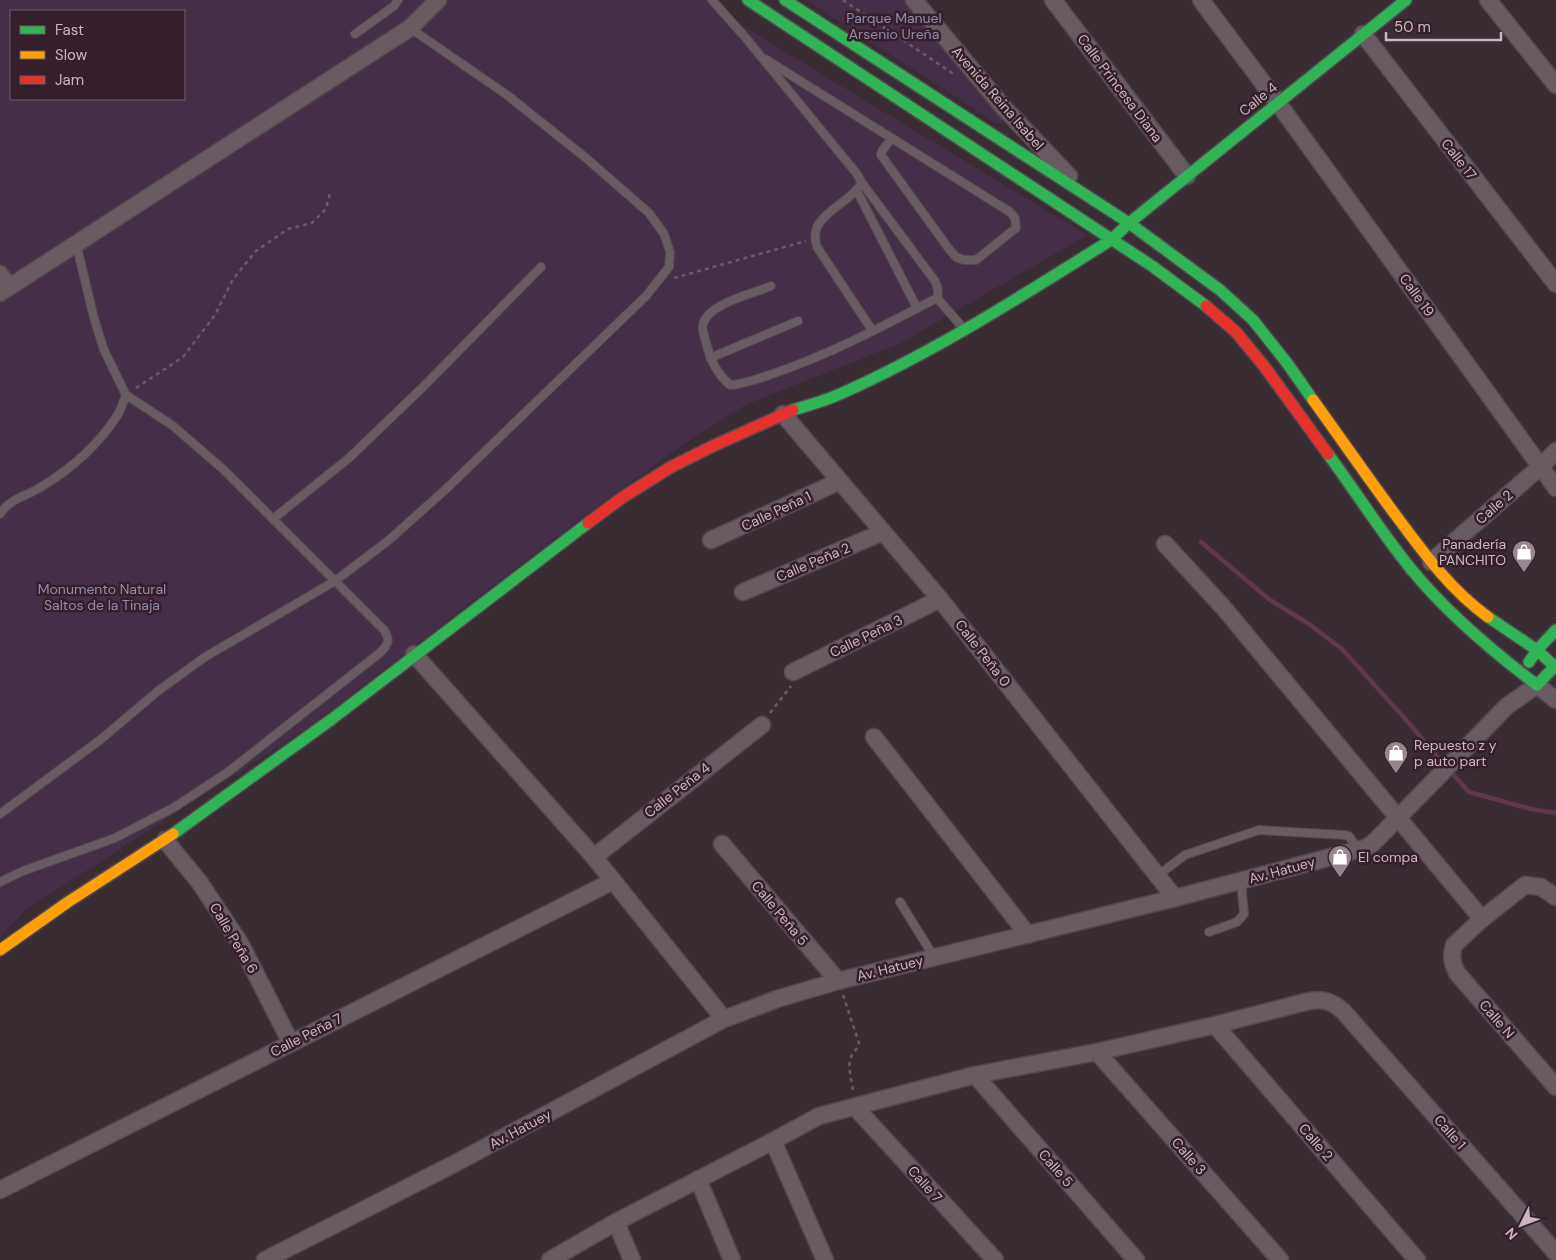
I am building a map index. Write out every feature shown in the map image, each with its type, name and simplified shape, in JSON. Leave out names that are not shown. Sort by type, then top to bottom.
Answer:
[{"type":"main road","points":[[748,0],[1152,266],[1206,306],[1236,332],[1264,366],[1411,569],[1438,600],[1476,636],[1521,674],[1537,684]]},
{"type":"main road","points":[[785,0],[1086,194],[1220,290],[1253,320],[1287,363],[1371,482],[1431,562],[1455,589],[1485,615],[1555,665]]},
{"type":"main road","name":"Calle 4","points":[[0,950],[68,902],[188,826],[332,719],[414,654],[623,497],[671,467],[713,446],[783,414],[838,395],[889,371],[965,330],[1111,240],[1129,223],[1406,0]]},
{"type":"main road","name":"Av. Hatuey","points":[[1521,674],[1536,650],[1556,630]]},
{"type":"main road","name":"Av. Hatuey","points":[[1537,684],[1555,665]]},
{"type":"street","points":[[3,284],[76,243],[410,28],[438,0]]},
{"type":"street","name":"Avenida Reina Isabel","points":[[914,0],[1004,108],[1086,194]]},
{"type":"street","name":"Calle Princesa Diana","points":[[1053,0],[1187,176]]},
{"type":"street","name":"Calle 19","points":[[1201,0],[1278,103],[1556,488]]},
{"type":"street","points":[[1488,0],[1556,85]]},
{"type":"street","name":"Calle 17","points":[[1363,34],[1556,284]]},
{"type":"street","name":"Calle Peña 0","points":[[783,414],[940,599],[1175,898]]},
{"type":"street","name":"Calle 2","points":[[1431,562],[1556,451]]},
{"type":"street","name":"Calle Peña 1","points":[[711,540],[840,481]]},
{"type":"street","name":"Calle Peña 2","points":[[743,592],[883,532]]},
{"type":"street","points":[[1165,544],[1223,607],[1482,919],[1525,885],[1541,887],[1556,897]]},
{"type":"street","name":"Calle Peña 3","points":[[793,672],[940,599]]},
{"type":"street","points":[[414,654],[594,857],[724,1019]]},
{"type":"street","name":"Av. Hatuey","points":[[1507,706],[1521,674]]},
{"type":"street","points":[[1537,684],[1556,700]]},
{"type":"street","name":"Av. Hatuey","points":[[265,1260],[452,1165],[724,1019],[780,998],[838,981],[1175,898],[1358,850],[1372,844],[1507,706],[1537,684]]},
{"type":"street","name":"Calle Peña 4","points":[[594,857],[762,725]]},
{"type":"street","points":[[874,737],[1028,935]]},
{"type":"street","name":"Calle Peña 6","points":[[165,840],[200,883],[240,943],[291,1043]]},
{"type":"street","name":"Calle Peña 5","points":[[722,844],[838,981]]},
{"type":"street","name":"Calle Peña 7","points":[[0,1190],[612,881]]},
{"type":"street","name":"Calle N","points":[[1482,919],[1454,945],[1452,955],[1457,973],[1556,1087]]},
{"type":"street","name":"Calle 1","points":[[1215,1025],[1308,1001],[1322,1000],[1332,1002],[1343,1010],[1556,1253]]},
{"type":"street","points":[[550,1260],[616,1222],[819,1116],[975,1076],[1097,1052],[1215,1025]]},
{"type":"street","name":"Calle 2","points":[[1215,1025],[1417,1260]]},
{"type":"street","name":"Calle 3","points":[[1097,1052],[1280,1260]]},
{"type":"street","name":"Calle 5","points":[[975,1076],[1136,1260]]},
{"type":"street","name":"Calle 7","points":[[855,1107],[994,1260]]},
{"type":"street","points":[[774,1141],[825,1260]]},
{"type":"street","points":[[698,1179],[732,1260]]},
{"type":"street","points":[[616,1222],[632,1260]]},
{"type":"lane","points":[[355,34],[394,6],[398,0]]},
{"type":"lane","points":[[712,0],[857,174],[935,281],[938,286],[937,298],[965,330]]},
{"type":"lane","points":[[0,814],[100,740],[158,691],[205,657],[335,582],[390,540],[446,489],[646,296],[669,267],[670,252],[664,234],[649,213],[586,158],[506,95],[410,28]]},
{"type":"lane","points":[[759,55],[892,138],[1010,212],[1015,218],[1016,228],[976,260],[964,260],[956,257],[948,249],[881,155],[892,138]]},
{"type":"lane","points":[[862,183],[857,191],[819,222],[815,230],[815,238],[818,247],[872,330]]},
{"type":"lane","points":[[857,191],[917,308]]},
{"type":"lane","points":[[0,882],[115,838],[173,808],[228,772],[382,652],[388,644],[389,638],[384,630],[224,470],[172,425],[126,395],[104,350],[94,318],[76,243]]},
{"type":"lane","points":[[273,519],[349,458],[424,386],[540,267]]},
{"type":"lane","points":[[772,286],[718,307],[707,315],[702,326],[710,358],[721,378],[730,385],[741,384],[801,364],[937,298]]},
{"type":"lane","points":[[710,358],[798,321]]},
{"type":"lane","points":[[0,514],[4,506],[20,496],[40,488],[70,468],[96,444],[118,415],[126,395]]},
{"type":"lane","points":[[1157,876],[1186,855],[1259,830],[1349,836],[1358,850]]},
{"type":"lane","points":[[1209,932],[1238,922],[1244,914],[1241,881]]},
{"type":"lane","points":[[900,902],[934,957]]},
{"type":"path","points":[[843,0],[956,76]]},
{"type":"path","points":[[126,395],[183,357],[215,315],[233,279],[256,251],[288,229],[312,223],[326,209],[330,193]]},
{"type":"path","points":[[658,283],[815,238]]},
{"type":"path","points":[[762,725],[795,680],[793,672]]},
{"type":"path","points":[[838,981],[859,1043],[849,1063],[855,1107]]},
{"type":"green space","name":"Monumento Natural Saltos de la Tinaja","points":[[0,0],[707,0],[767,41],[1087,235],[901,343],[745,405],[681,446],[589,512],[310,726],[27,909],[0,937]]},
{"type":"green space","name":"Parque Manuel Arsenio Ureña","points":[[806,0],[905,0],[1004,120],[1001,123],[996,123]]},
{"type":"waterway","points":[[1201,542],[1270,600],[1309,624],[1342,649],[1444,765]]},
{"type":"waterway","points":[[1449,770],[1469,792],[1531,809],[1556,813]]},
{"type":"traffic: fast","points":[[748,0],[1152,266],[1206,306]]},
{"type":"traffic: fast","points":[[785,0],[1129,223],[1220,290],[1253,320],[1313,400]]},
{"type":"traffic: fast","points":[[793,410],[834,396],[910,360],[978,322],[1111,240],[1129,223],[1406,0]]},
{"type":"traffic: fast","points":[[1328,454],[1411,569],[1471,631],[1537,685],[1556,665]]},
{"type":"traffic: fast","points":[[173,834],[332,719],[588,523]]},
{"type":"traffic: fast","points":[[1488,617],[1537,650],[1554,666]]},
{"type":"traffic: fast","points":[[1529,662],[1537,650],[1556,630]]},
{"type":"traffic: slow","points":[[1313,400],[1430,560],[1463,596],[1488,617]]},
{"type":"traffic: slow","points":[[0,950],[68,902],[173,834]]},
{"type":"traffic: jam","points":[[1206,306],[1236,332],[1264,366],[1328,454]]},
{"type":"traffic: jam","points":[[588,523],[623,497],[671,467],[793,410]]},
{"type":"place","name":"Panadería PANCHITO","points":[[1524,573]]},
{"type":"place","name":"Repuesto z y p auto part","points":[[1396,774]]},
{"type":"place","name":"El compa","points":[[1340,878]]}]
